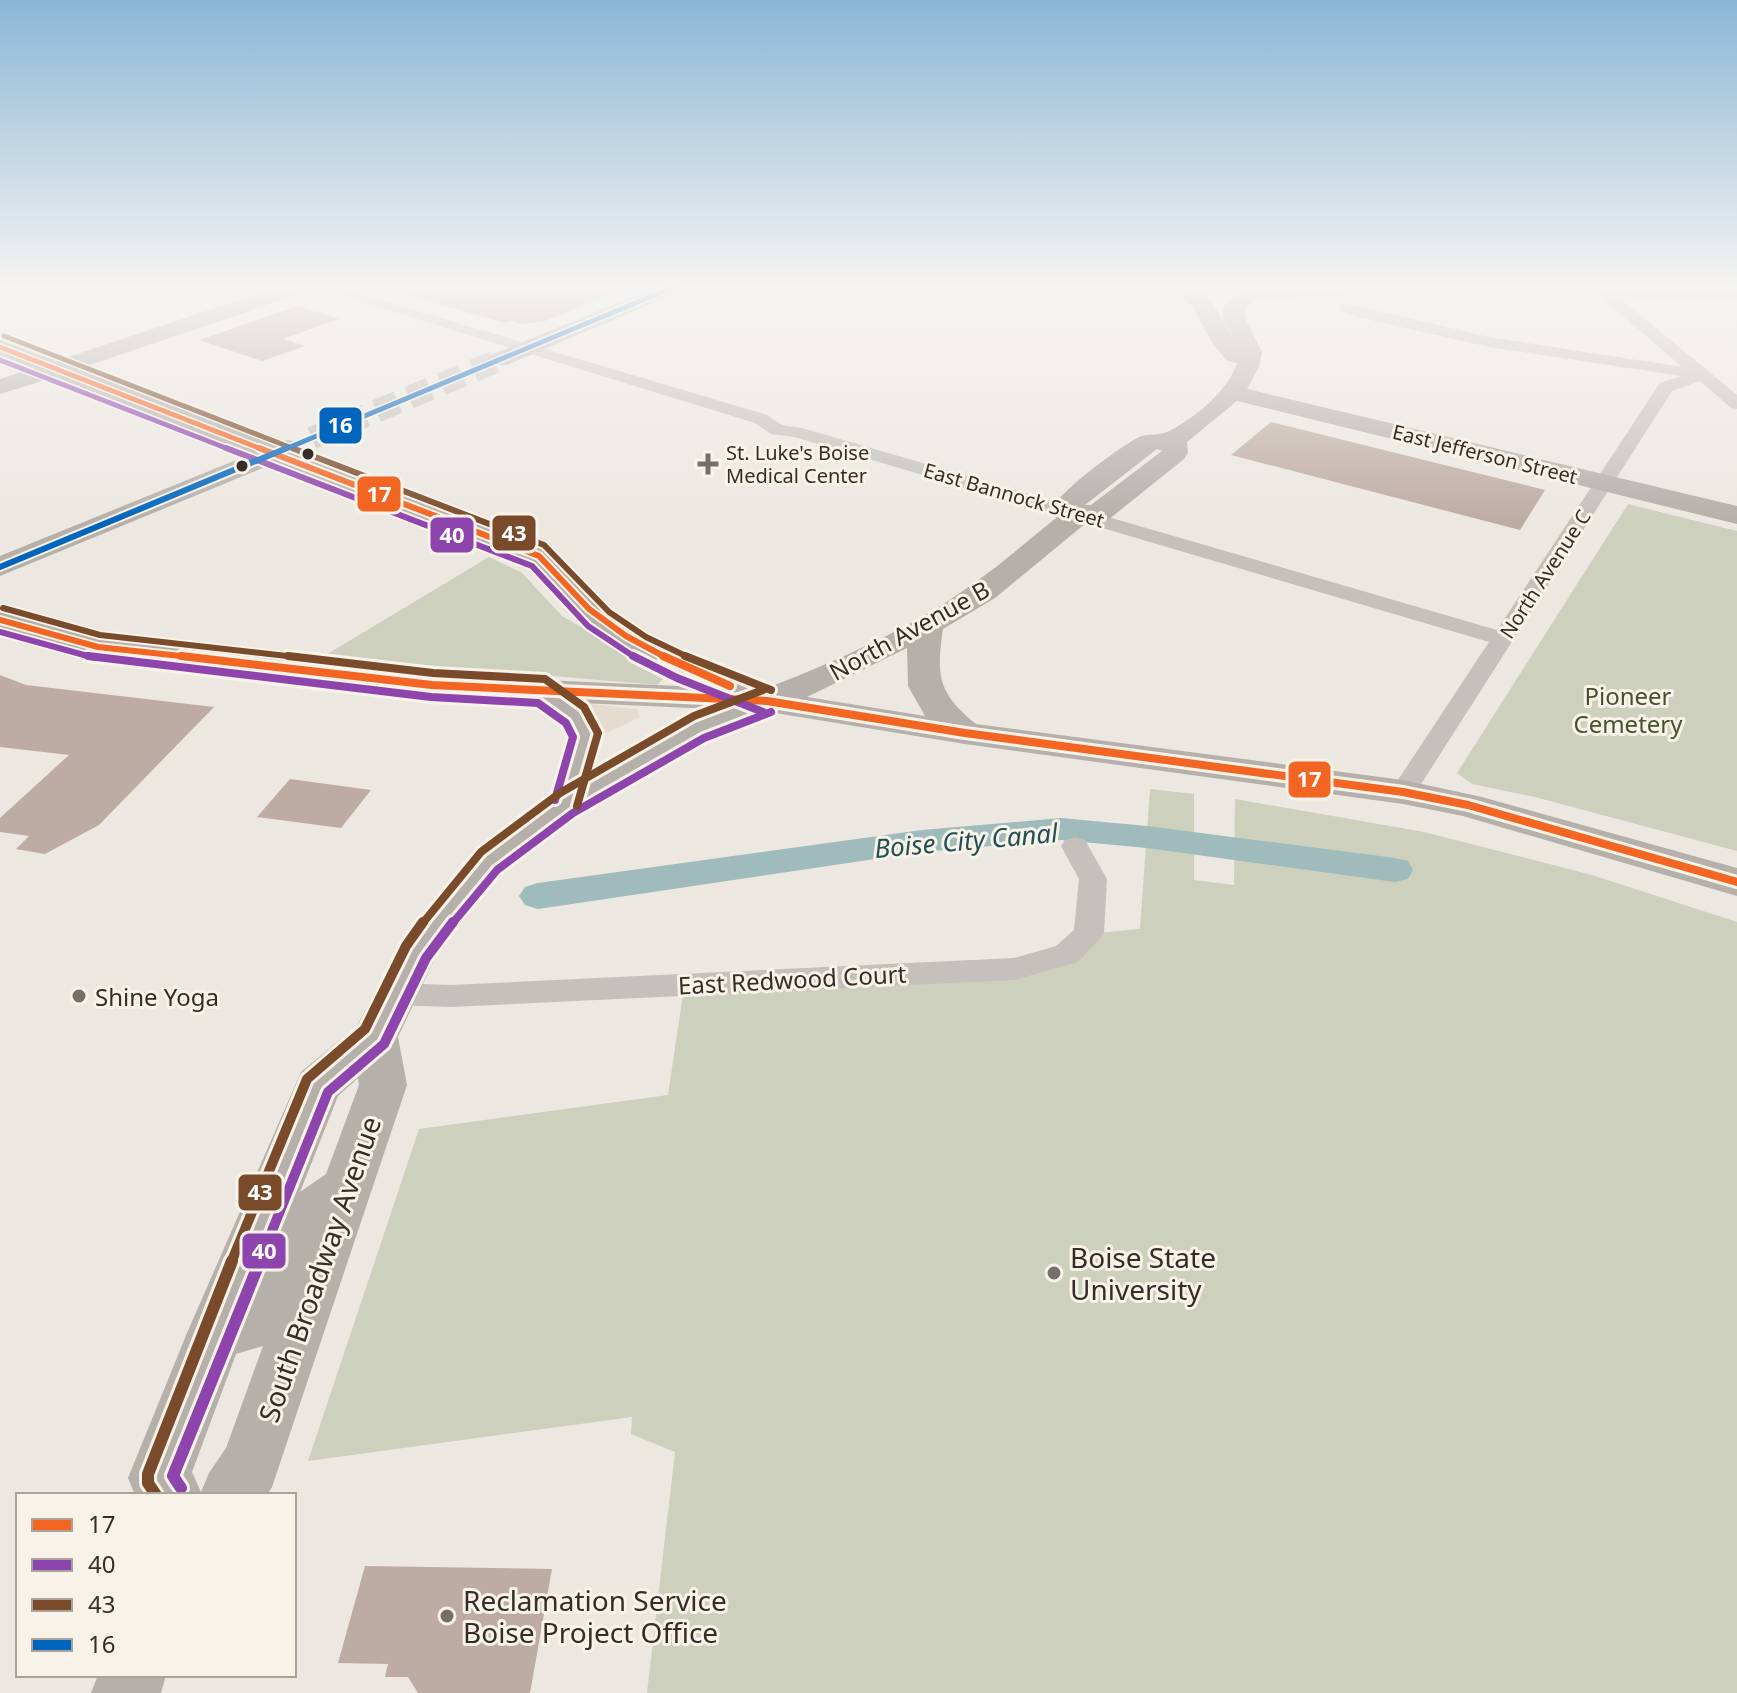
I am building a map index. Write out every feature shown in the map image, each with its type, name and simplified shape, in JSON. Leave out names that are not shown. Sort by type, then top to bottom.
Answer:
[{"type":"main road","points":[[43,363],[539,556],[582,603],[644,651],[767,701]]},
{"type":"main road","points":[[0,387],[71,363]]},
{"type":"main road","points":[[1241,363],[1246,369]]},
{"type":"main road","points":[[1079,514],[1067,504],[1150,442],[1174,440],[1234,393],[1245,379],[1248,363]]},
{"type":"main road","name":"East Jefferson Street","points":[[1234,393],[1737,515]]},
{"type":"main road","points":[[0,567],[312,438]]},
{"type":"main road","name":"North Avenue B","points":[[767,701],[824,678],[928,625],[984,591],[1079,514]]},
{"type":"main road","points":[[0,620],[98,647],[432,685],[767,701],[965,733],[1403,792],[1468,805],[1737,882]]},
{"type":"main road","points":[[928,625],[920,666],[925,690],[939,713],[965,733]]},
{"type":"main road","points":[[542,691],[575,715],[586,736],[566,803]]},
{"type":"main road","points":[[170,1493],[159,1478],[215,1333],[318,1085],[384,1016],[416,952],[486,864],[566,803],[699,727],[767,701]]},
{"type":"main road","name":"South Broadway Avenue","points":[[232,1493],[250,1466],[383,1085],[384,1016]]},
{"type":"main road","points":[[215,1333],[250,1325],[265,1308],[311,1212],[349,1186]]},
{"type":"street","name":"East Bannock Street","points":[[574,363],[761,419],[777,430],[796,432],[1503,639]]},
{"type":"street","points":[[1625,363],[1702,375]]},
{"type":"street","points":[[1688,363],[1737,404]]},
{"type":"street","name":"North Avenue C","points":[[1403,792],[1666,387],[1702,375]]},
{"type":"street","name":"East Redwood Court","points":[[384,1016],[466,995],[1014,969],[1067,954],[1089,934],[1093,879],[1075,846]]},
{"type":"green space","name":"Pioneer Cemetery","points":[[1628,504],[1737,531],[1737,851],[1535,797],[1472,784],[1457,773]]},
{"type":"green space","points":[[489,557],[522,573],[562,616],[666,676],[657,685],[324,656]]},
{"type":"green space","name":"Boise State University","points":[[1150,789],[1194,794],[1194,880],[1234,885],[1235,799],[1424,832],[1592,875],[1737,922],[1737,1693],[647,1693],[675,1452],[631,1434],[632,1417],[308,1461],[419,1129],[668,1095],[683,994],[1074,953],[1075,935],[1140,929]]},
{"type":"shaded area","points":[[591,704],[636,709],[640,717],[600,736],[598,721],[586,707]]},
{"type":"building","points":[[1271,422],[1545,490],[1520,530],[1231,455]]},
{"type":"building","points":[[0,675],[26,685],[214,707],[99,825],[45,854],[16,849],[29,836],[0,832],[0,818],[69,755],[0,747]]},
{"type":"building","points":[[290,779],[371,790],[341,828],[257,817]]},
{"type":"building","name":"Reclamation Service Boise Project Office","points":[[365,1566],[552,1569],[530,1693],[418,1693],[408,1677],[385,1677],[388,1664],[338,1663]]},
{"type":"waterway","name":"Boise City Canal","points":[[538,896],[922,841],[1061,829],[1147,837],[1395,870]]},
{"type":"tunnel","points":[[312,438],[492,363]]},
{"type":"transit line","name":"40","points":[[8,363],[532,566],[579,618],[616,646],[677,678],[763,712]]},
{"type":"transit line","name":"17","points":[[41,363],[539,556],[589,609],[626,636],[666,658],[730,686]]},
{"type":"transit line","name":"43","points":[[74,363],[544,545],[600,604],[627,625],[687,657],[771,690]]},
{"type":"transit line","name":"16","points":[[0,567],[491,363]]},
{"type":"transit line","name":"43","points":[[3,608],[100,635],[433,673],[545,679],[584,707],[598,733],[577,806]]},
{"type":"transit line","name":"17","points":[[0,620],[98,647],[432,685],[767,701],[965,733],[1403,792],[1468,805],[1737,882]]},
{"type":"transit line","name":"40","points":[[0,632],[97,659],[431,697],[538,703],[566,723],[573,737],[555,800]]},
{"type":"transit line","name":"43","points":[[155,1493],[148,1483],[148,1474],[204,1328],[307,1079],[365,1029],[406,946],[443,896],[481,852],[560,793],[694,716],[763,690]]},
{"type":"transit line","name":"40","points":[[181,1488],[173,1476],[328,1092],[384,1044],[426,958],[497,870],[573,813],[704,738],[771,712]]},
{"type":"place","name":"St. Luke's Boise Medical Center","points":[[708,464]]},
{"type":"place","name":"Shine Yoga","points":[[79,996]]},
{"type":"place","name":"Boise State University","points":[[1054,1273]]},
{"type":"place","name":"Reclamation Service Boise Project Office","points":[[447,1616]]}]
